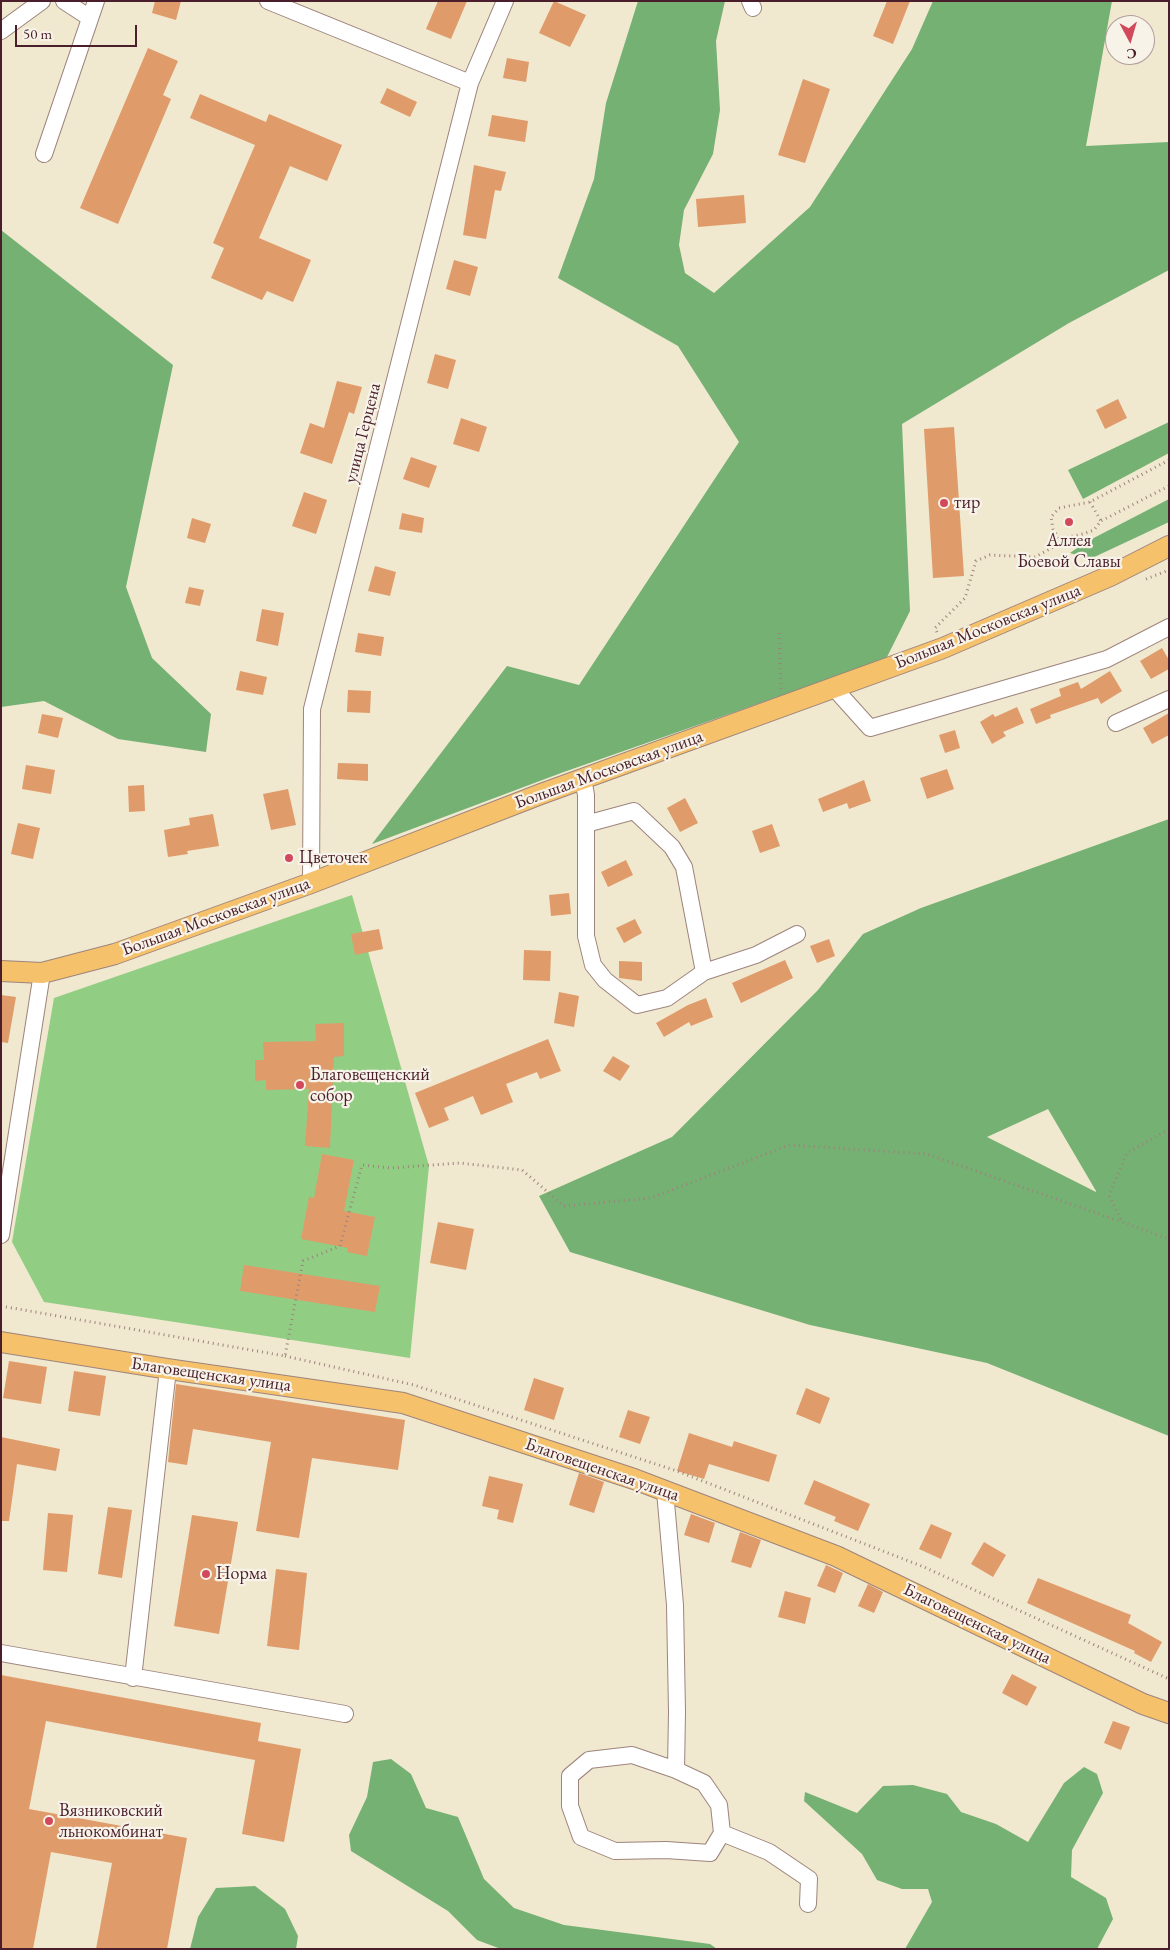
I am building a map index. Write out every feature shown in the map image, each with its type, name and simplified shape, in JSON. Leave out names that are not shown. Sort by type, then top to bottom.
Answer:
[{"type":"main road","name":"Большая Московская улица","points":[[1,971],[42,973],[115,954],[311,883],[584,779],[943,648],[1110,576],[1169,546]]},
{"type":"main road","name":"Благовещенская улица","points":[[1,1342],[168,1369],[403,1403],[665,1491],[836,1556],[1143,1704],[1169,1713]]},
{"type":"street","points":[[1,32],[42,1]]},
{"type":"street","points":[[64,1],[90,18]]},
{"type":"street","points":[[44,154],[96,1]]},
{"type":"street","points":[[268,1],[470,83]]},
{"type":"street","name":"улица Герцена","points":[[311,883],[312,709],[470,83],[505,1]]},
{"type":"street","points":[[834,688],[870,728],[1107,659],[1169,627]]},
{"type":"street","points":[[1116,723],[1169,699]]},
{"type":"street","points":[[584,779],[586,795],[586,936],[593,965],[605,980],[637,1005],[667,998],[704,972],[756,955],[797,934]]},
{"type":"street","points":[[586,824],[634,811],[672,847],[684,867],[704,972]]},
{"type":"street","points":[[1,1235],[42,973]]},
{"type":"street","points":[[133,1678],[168,1369]]},
{"type":"street","points":[[665,1491],[675,1605],[678,1712],[676,1770]]},
{"type":"street","points":[[1,1653],[133,1678],[345,1714]]},
{"type":"street","points":[[632,1755],[676,1770],[704,1783],[719,1805],[722,1833],[710,1853],[666,1850],[615,1851],[581,1837],[570,1806],[570,1776],[589,1760],[632,1755]]},
{"type":"street","points":[[722,1833],[769,1852],[809,1879],[808,1904]]},
{"type":"path","points":[[1071,538],[1059,539],[1053,529],[1051,517],[1059,508],[1090,502],[1169,460]]},
{"type":"path","points":[[943,648],[935,628],[965,598],[976,561],[990,555],[1035,557],[1071,538],[1094,530],[1101,522],[1169,486]]},
{"type":"path","points":[[1090,502],[1101,522]]},
{"type":"path","points":[[779,633],[782,707]]},
{"type":"path","points":[[1122,1222],[1109,1194],[1127,1153],[1169,1129]]},
{"type":"path","points":[[1,1306],[285,1356],[303,1261],[340,1246],[362,1165],[391,1168],[460,1163],[522,1170],[564,1206],[651,1198],[789,1145],[917,1153],[927,1154],[1169,1239]]},
{"type":"green space","points":[[638,1],[725,1],[716,41],[720,110],[713,154],[684,210],[679,245],[685,273],[714,293],[810,207],[912,49],[933,1],[1112,1],[1109,15],[1105,15],[1105,40],[1086,146],[1169,142],[1169,270],[1069,323],[902,424],[910,611],[886,659],[561,773],[372,844],[507,666],[579,685],[739,442],[678,346],[558,278],[594,179],[606,103]]},
{"type":"green space","points":[[1,230],[173,365],[126,587],[152,658],[211,714],[206,752],[118,739],[44,701],[1,707]]},
{"type":"green space","points":[[1169,422],[1169,453],[1083,499],[1068,470]]},
{"type":"green space","points":[[1169,499],[1169,522],[1090,559],[1070,553],[1086,542]]},
{"type":"green space","points":[[1169,819],[1169,1436],[987,1363],[810,1325],[570,1252],[539,1196],[672,1137],[818,990],[863,934],[921,908]],"holes":[[[1048,1109],[1096,1192],[987,1137]]]},
{"type":"green space","points":[[352,895],[429,1166],[410,1358],[44,1302],[12,1242],[54,998]]},
{"type":"green space","points":[[391,1759],[411,1774],[426,1808],[458,1817],[484,1879],[514,1908],[564,1925],[710,1944],[717,1949],[501,1949],[477,1940],[448,1911],[351,1851],[349,1835],[367,1797],[373,1762]]},
{"type":"green space","points":[[1084,1767],[1097,1774],[1103,1793],[1072,1850],[1071,1877],[1106,1898],[1113,1919],[1097,1949],[905,1949],[932,1902],[928,1889],[902,1889],[877,1880],[862,1854],[804,1801],[805,1792],[857,1813],[883,1786],[913,1785],[947,1794],[961,1812],[996,1824],[1028,1842],[1064,1783]]},
{"type":"green space","points":[[255,1886],[285,1909],[298,1936],[296,1949],[190,1949],[198,1917],[216,1888]]},
{"type":"building","points":[[155,1],[181,1],[176,20],[152,13]]},
{"type":"building","points":[[438,1],[467,1],[451,39],[426,29]]},
{"type":"building","points":[[554,1],[586,15],[570,47],[539,33]]},
{"type":"building","points":[[887,1],[910,1],[893,44],[873,36]]},
{"type":"building","points":[[148,48],[178,61],[163,95],[171,99],[118,224],[80,208]]},
{"type":"building","points":[[507,58],[529,62],[526,82],[503,78]]},
{"type":"building","points":[[803,79],[830,89],[805,163],[778,155]]},
{"type":"building","points":[[387,88],[417,102],[410,117],[380,103]]},
{"type":"building","points":[[200,94],[266,122],[269,114],[342,145],[327,181],[290,166],[259,238],[311,260],[293,302],[267,291],[262,300],[211,278],[224,248],[213,243],[255,145],[190,118]]},
{"type":"building","points":[[492,115],[528,121],[525,142],[488,136]]},
{"type":"building","points":[[474,165],[506,172],[501,191],[495,190],[486,239],[463,235]]},
{"type":"building","points":[[744,195],[746,223],[698,227],[696,199]]},
{"type":"building","points":[[454,260],[478,267],[470,296],[446,289]]},
{"type":"building","points":[[435,354],[456,360],[448,389],[427,383]]},
{"type":"building","points":[[337,381],[362,387],[354,414],[349,412],[332,464],[300,453],[310,423],[324,428]]},
{"type":"building","points":[[1118,399],[1127,418],[1105,429],[1096,410]]},
{"type":"building","points":[[461,418],[487,427],[479,452],[453,444]]},
{"type":"building","name":"тир","points":[[954,427],[964,576],[933,578],[924,429]]},
{"type":"building","points":[[411,457],[437,466],[429,488],[403,479]]},
{"type":"building","points":[[304,492],[327,500],[316,534],[292,526]]},
{"type":"building","points":[[402,513],[424,518],[422,533],[399,529]]},
{"type":"building","points":[[192,518],[211,524],[205,543],[187,538]]},
{"type":"building","points":[[375,566],[396,572],[390,596],[368,591]]},
{"type":"building","points":[[189,587],[204,590],[200,606],[185,603]]},
{"type":"building","points":[[262,609],[284,613],[278,646],[256,641]]},
{"type":"building","points":[[358,633],[384,637],[381,656],[355,652]]},
{"type":"building","points":[[1162,648],[1169,660],[1169,669],[1151,679],[1140,661]]},
{"type":"building","points":[[240,671],[267,677],[263,695],[236,690]]},
{"type":"building","points":[[1110,671],[1122,691],[1101,704],[1098,698],[1050,715],[1051,718],[1036,724],[1030,709],[1061,696],[1059,689],[1078,682],[1081,689]]},
{"type":"building","points":[[348,690],[371,691],[370,713],[347,712]]},
{"type":"building","points":[[1017,707],[1024,723],[1003,732],[1006,736],[992,744],[980,722],[993,714],[995,717]]},
{"type":"building","points":[[1169,713],[1169,735],[1152,744],[1143,728]]},
{"type":"building","points":[[42,714],[63,718],[58,738],[38,733]]},
{"type":"building","points":[[955,730],[960,748],[945,753],[939,735]]},
{"type":"building","points":[[338,763],[368,764],[368,781],[337,779]]},
{"type":"building","points":[[26,765],[55,770],[51,794],[22,789]]},
{"type":"building","points":[[947,769],[954,789],[927,799],[920,778]]},
{"type":"building","points":[[864,780],[871,801],[849,809],[847,803],[823,812],[818,799]]},
{"type":"building","points":[[144,785],[145,811],[129,812],[128,786]]},
{"type":"building","points":[[288,789],[296,825],[271,830],[263,794]]},
{"type":"building","points":[[685,798],[698,823],[680,832],[667,808]]},
{"type":"building","points":[[213,814],[219,846],[187,851],[188,854],[168,857],[164,830],[190,825],[189,818]]},
{"type":"building","points":[[18,823],[40,828],[33,859],[11,854]]},
{"type":"building","points":[[772,824],[780,846],[760,853],[752,831]]},
{"type":"building","points":[[626,860],[633,875],[608,887],[601,872]]},
{"type":"building","points":[[569,893],[571,914],[551,916],[549,895]]},
{"type":"building","points":[[635,919],[642,933],[624,943],[616,928]]},
{"type":"building","points":[[379,929],[383,949],[355,955],[351,934]]},
{"type":"building","points":[[829,939],[835,956],[817,963],[810,946]]},
{"type":"building","points":[[524,950],[551,951],[550,981],[523,980]]},
{"type":"building","points":[[785,960],[793,978],[741,1003],[732,983]]},
{"type":"building","points":[[619,961],[642,962],[642,981],[619,978]]},
{"type":"building","points":[[559,992],[579,996],[574,1027],[554,1023]]},
{"type":"building","points":[[1,995],[16,997],[8,1043],[1,1042]]},
{"type":"building","points":[[706,998],[713,1017],[691,1026],[689,1022],[664,1037],[656,1023],[688,1005]]},
{"type":"building","name":"Благовещенский собор","points":[[344,1023],[344,1056],[334,1057],[330,1148],[305,1146],[309,1089],[266,1090],[266,1080],[255,1081],[255,1060],[264,1060],[263,1042],[316,1041],[315,1024]]},
{"type":"building","points":[[548,1039],[561,1071],[540,1079],[537,1072],[506,1084],[513,1102],[481,1115],[473,1096],[444,1108],[449,1120],[429,1128],[415,1093]]},
{"type":"building","points":[[613,1056],[630,1066],[620,1081],[603,1071]]},
{"type":"building","points":[[322,1154],[354,1160],[344,1211],[375,1217],[367,1256],[347,1252],[348,1248],[301,1239],[309,1197],[314,1198]]},
{"type":"building","points":[[438,1222],[474,1229],[466,1270],[430,1263]]},
{"type":"building","points":[[244,1265],[380,1286],[375,1312],[240,1291]]},
{"type":"building","points":[[9,1361],[47,1367],[41,1404],[3,1398]]},
{"type":"building","points":[[74,1371],[106,1376],[100,1416],[68,1411]]},
{"type":"building","points":[[534,1378],[564,1388],[554,1420],[524,1410]]},
{"type":"building","points":[[176,1384],[405,1420],[398,1470],[312,1458],[299,1538],[256,1531],[271,1442],[193,1429],[187,1465],[168,1462]]},
{"type":"building","points":[[806,1388],[830,1398],[820,1424],[796,1414]]},
{"type":"building","points":[[628,1410],[650,1417],[640,1444],[619,1437]]},
{"type":"building","points":[[689,1433],[732,1447],[734,1441],[777,1455],[769,1482],[709,1464],[704,1479],[677,1471]]},
{"type":"building","points":[[1,1437],[60,1449],[56,1471],[17,1464],[9,1521],[1,1521]]},
{"type":"building","points":[[579,1473],[604,1482],[594,1513],[569,1505]]},
{"type":"building","points":[[489,1476],[523,1484],[513,1523],[497,1519],[499,1510],[482,1506]]},
{"type":"building","points":[[814,1480],[870,1504],[858,1531],[834,1521],[836,1517],[804,1504]]},
{"type":"building","points":[[108,1507],[132,1510],[122,1578],[98,1574]]},
{"type":"building","points":[[48,1513],[73,1515],[67,1572],[43,1570]]},
{"type":"building","points":[[691,1514],[715,1523],[709,1543],[684,1535]]},
{"type":"building","name":"Норма","points":[[192,1515],[238,1522],[219,1634],[174,1626]]},
{"type":"building","points":[[931,1524],[952,1533],[941,1559],[919,1549]]},
{"type":"building","points":[[740,1532],[761,1540],[751,1568],[731,1562]]},
{"type":"building","points":[[984,1542],[1006,1555],[993,1577],[971,1564]]},
{"type":"building","points":[[826,1565],[843,1573],[835,1593],[817,1586]]},
{"type":"building","points":[[276,1569],[307,1573],[299,1650],[267,1646]]},
{"type":"building","points":[[1038,1578],[1131,1615],[1128,1623],[1162,1642],[1151,1662],[1134,1653],[1135,1651],[1027,1603]]},
{"type":"building","points":[[868,1584],[883,1592],[874,1613],[858,1606]]},
{"type":"building","points":[[785,1591],[811,1598],[805,1624],[778,1617]]},
{"type":"building","points":[[1012,1674],[1037,1687],[1027,1706],[1002,1693]]},
{"type":"building","name":"Вязниковский льнокомбинат","points":[[1,1675],[261,1723],[258,1741],[301,1749],[284,1842],[242,1834],[255,1760],[46,1721],[29,1809],[187,1838],[167,1949],[96,1949],[112,1863],[51,1852],[33,1949],[1,1949]]},
{"type":"building","points":[[1113,1721],[1130,1727],[1121,1750],[1104,1743]]},
{"type":"place","name":"тир","points":[[944,503]]},
{"type":"place","name":"Аллея Боевой Славы","points":[[1069,522]]},
{"type":"place","name":"Цветочек","points":[[289,858]]},
{"type":"place","name":"Благовещенский собор","points":[[300,1085]]},
{"type":"place","name":"Норма","points":[[206,1574]]},
{"type":"place","name":"Вязниковский льнокомбинат","points":[[49,1821]]}]
